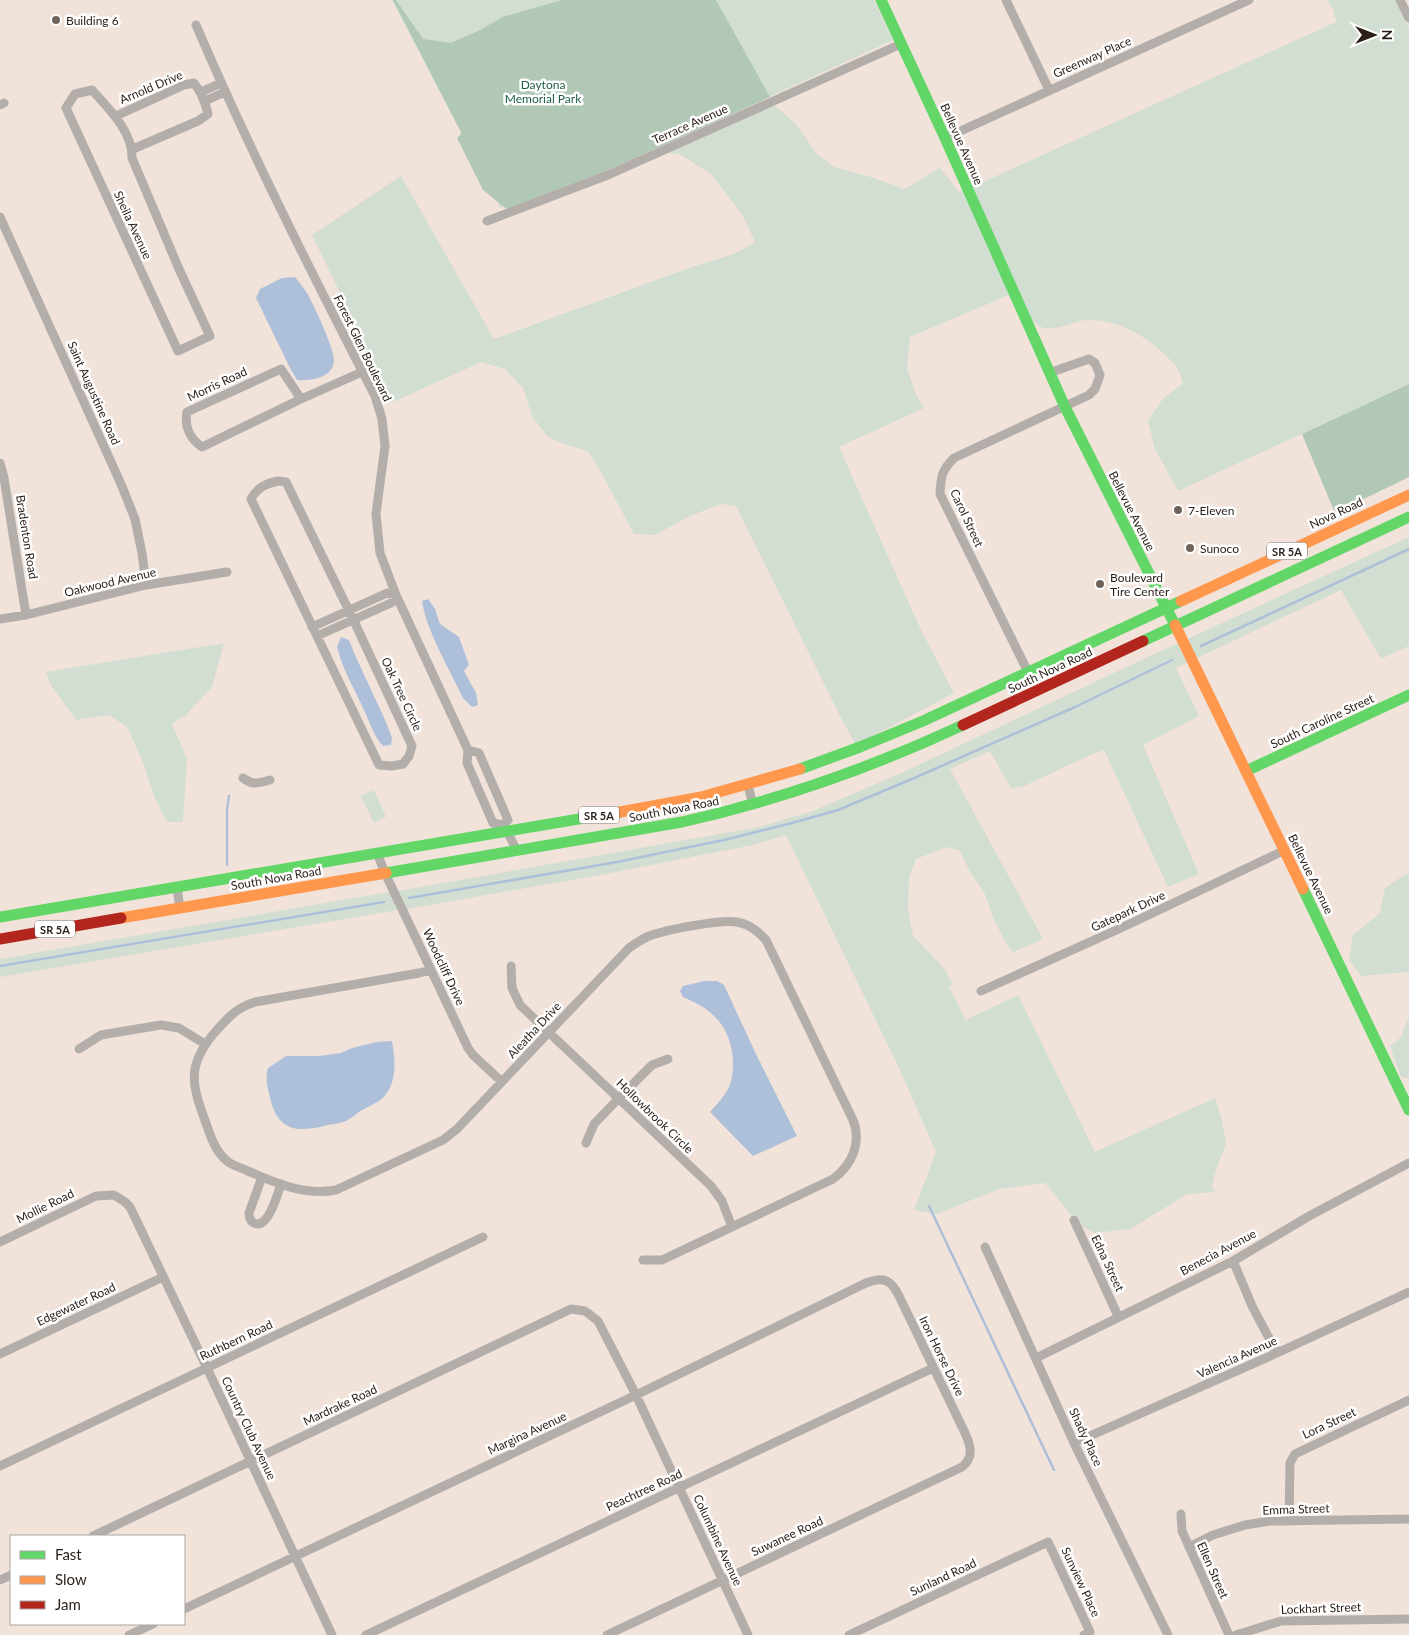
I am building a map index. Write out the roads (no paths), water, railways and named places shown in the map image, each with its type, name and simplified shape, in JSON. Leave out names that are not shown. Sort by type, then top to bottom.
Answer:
[{"type":"main road","name":"Bellevue Avenue","points":[[881,0],[945,138],[1064,407],[1195,665],[1409,1110]]},
{"type":"main road","name":"Nova Road","points":[[1166,608],[1409,495]]},
{"type":"main road","name":"SR 5A","points":[[1175,626],[1409,517]]},
{"type":"main road","name":"South Nova Road","points":[[0,917],[377,854],[505,828],[668,804],[748,785],[827,761],[891,736],[1166,608]]},
{"type":"main road","name":"South Nova Road","points":[[0,939],[682,822],[753,805],[830,781],[899,754],[1175,626]]},
{"type":"main road","name":"South Caroline Street","points":[[1246,771],[1409,695]]},
{"type":"street","points":[[1006,0],[1049,90]]},
{"type":"street","name":"Greenway Place","points":[[945,138],[1249,0]]},
{"type":"street","points":[[1400,0],[1409,18]]},
{"type":"street","name":"Forest Glen Boulevard","points":[[196,25],[225,92],[279,205],[374,396],[382,419],[385,446],[376,514],[380,553],[396,595],[468,750],[466,763],[493,823],[505,828],[508,820],[479,753],[468,750]]},
{"type":"street","name":"Terrace Avenue","points":[[487,221],[608,174],[901,44]]},
{"type":"street","name":"Arnold Drive","points":[[116,116],[184,85],[194,83],[201,92]]},
{"type":"street","points":[[133,149],[198,121],[208,114],[201,92],[221,83]]},
{"type":"street","name":"Sheila Avenue","points":[[92,90],[116,116],[133,149],[132,158],[179,269],[210,336],[178,351],[66,108],[75,94],[92,90]]},
{"type":"street","points":[[205,101],[225,92]]},
{"type":"street","name":"Saint Augustine Road","points":[[0,217],[121,484],[134,519],[142,553],[146,585]]},
{"type":"street","name":"Carol Street","points":[[1028,672],[940,494],[941,475],[954,458],[1089,395],[1099,383],[1100,376],[1095,362],[1088,359],[1050,373]]},
{"type":"street","name":"Morris Road","points":[[301,399],[281,369],[186,412],[185,421],[189,433],[195,442],[202,447],[362,372]]},
{"type":"street","name":"Bradenton Road","points":[[0,463],[26,615]]},
{"type":"street","name":"Oak Tree Circle","points":[[278,481],[286,482],[351,614],[412,746],[403,764],[392,766],[379,765],[251,499],[257,490],[267,484],[278,481]]},
{"type":"street","name":"Oakwood Avenue","points":[[0,619],[26,615],[146,585],[227,572]]},
{"type":"street","points":[[317,636],[386,593],[396,595]]},
{"type":"street","points":[[312,627],[351,614]]},
{"type":"street","points":[[243,778],[250,783],[256,784],[270,780]]},
{"type":"street","points":[[748,785],[753,805]]},
{"type":"street","points":[[505,828],[517,851]]},
{"type":"street","name":"Gatepark Drive","points":[[981,992],[1114,932],[1284,850]]},
{"type":"street","name":"Woodcliff Drive","points":[[377,854],[468,1048],[502,1082]]},
{"type":"street","points":[[177,888],[180,908]]},
{"type":"street","name":"Aleatha Drive","points":[[431,970],[247,1004],[234,1012],[205,1044],[196,1062],[194,1082],[197,1098],[214,1145],[228,1162],[262,1177],[308,1192],[336,1190],[443,1140],[470,1117],[630,948],[648,937],[728,921],[743,924],[762,935],[770,946],[850,1113],[856,1127],[857,1140],[855,1150],[840,1174],[833,1179],[662,1260],[643,1260]]},
{"type":"street","name":"Hollowbrook Circle","points":[[511,966],[511,980],[515,996],[524,1009],[717,1193],[732,1227]]},
{"type":"street","points":[[79,1049],[101,1035],[161,1026],[178,1028],[205,1044]]},
{"type":"street","points":[[586,1143],[594,1124],[618,1098],[652,1065],[668,1059]]},
{"type":"street","name":"Benecia Avenue","points":[[1036,1358],[1233,1261],[1311,1215],[1409,1163]]},
{"type":"street","points":[[262,1177],[249,1213],[250,1219],[255,1223],[260,1224],[266,1220],[281,1184]]},
{"type":"street","name":"Mollie Road","points":[[0,1242],[89,1198],[102,1194]]},
{"type":"street","name":"Country Club Avenue","points":[[102,1194],[114,1195],[130,1207],[332,1635]]},
{"type":"street","name":"Edna Street","points":[[1074,1220],[1118,1316]]},
{"type":"street","name":"Ruthbern Road","points":[[0,1466],[483,1237]]},
{"type":"street","name":"Shady Place","points":[[985,1247],[1074,1443],[1168,1635]]},
{"type":"street","points":[[1233,1261],[1253,1308],[1276,1353]]},
{"type":"street","name":"Edgewater Road","points":[[0,1354],[163,1277]]},
{"type":"street","name":"Iron Horse Drive","points":[[879,1279],[888,1282],[894,1287],[966,1433],[971,1453]]},
{"type":"street","name":"Margina Avenue","points":[[185,1609],[636,1395],[866,1283],[879,1279]]},
{"type":"street","name":"Valencia Avenue","points":[[1074,1443],[1409,1292]]},
{"type":"street","name":"Mardrake Road","points":[[95,1535],[571,1309],[585,1311],[598,1321]]},
{"type":"street","name":"Columbine Avenue","points":[[598,1321],[636,1395],[748,1635]]},
{"type":"street","name":"Peachtree Road","points":[[366,1635],[933,1368]]},
{"type":"street","name":"Lora Street","points":[[1290,1521],[1290,1463],[1295,1454],[1409,1400]]},
{"type":"street","name":"Suwanee Road","points":[[607,1635],[962,1467],[968,1461],[971,1453]]},
{"type":"street","name":"Ellen Street","points":[[1180,1514],[1182,1530],[1229,1635]]},
{"type":"street","name":"Emma Street","points":[[1189,1547],[1213,1535],[1245,1525],[1270,1521],[1409,1519]]},
{"type":"street","name":"Sunview Place","points":[[1048,1542],[1087,1634]]},
{"type":"street","name":"Sunland Road","points":[[849,1635],[1048,1542]]},
{"type":"street","name":"Lockhart Street","points":[[1236,1635],[1281,1621],[1409,1619]]},
{"type":"street","points":[[129,1635],[151,1625]]},
{"type":"water","points":[[295,277],[314,306],[327,337],[334,361],[332,367],[325,375],[309,380],[297,380],[256,298],[260,289],[282,278]]},
{"type":"water","points":[[428,599],[435,609],[440,624],[459,637],[469,665],[464,671],[476,693],[478,705],[472,707],[463,698],[439,650],[424,612],[422,601]]},
{"type":"water","points":[[341,637],[349,640],[386,722],[392,738],[391,745],[383,746],[372,730],[342,664],[337,647]]},
{"type":"water","points":[[704,981],[717,981],[724,985],[797,1136],[753,1156],[710,1112],[729,1087],[732,1078],[733,1059],[729,1039],[720,1022],[706,1010],[683,997],[680,991],[683,986]]},
{"type":"water","points":[[392,1041],[394,1075],[387,1093],[379,1101],[346,1121],[317,1128],[298,1129],[284,1123],[273,1109],[267,1086],[268,1068],[286,1056],[319,1056],[341,1053],[352,1048],[377,1042]]},
{"type":"waterway","points":[[1201,646],[1409,549]]},
{"type":"waterway","points":[[409,898],[617,862],[724,840],[838,810],[1075,707],[1172,660]]},
{"type":"waterway","points":[[227,865],[227,809],[229,796]]},
{"type":"waterway","points":[[0,966],[384,902]]},
{"type":"waterway","points":[[929,1206],[1054,1470]]},
{"type":"place","name":"Building 6","points":[[56,20]]},
{"type":"place","name":"7-Eleven","points":[[1178,510]]},
{"type":"place","name":"Sunoco","points":[[1190,548]]},
{"type":"place","name":"Boulevard Tire Center","points":[[1100,584]]},
{"type":"park label","name":"Daytona Memorial Park","points":[[543,91]]}]
